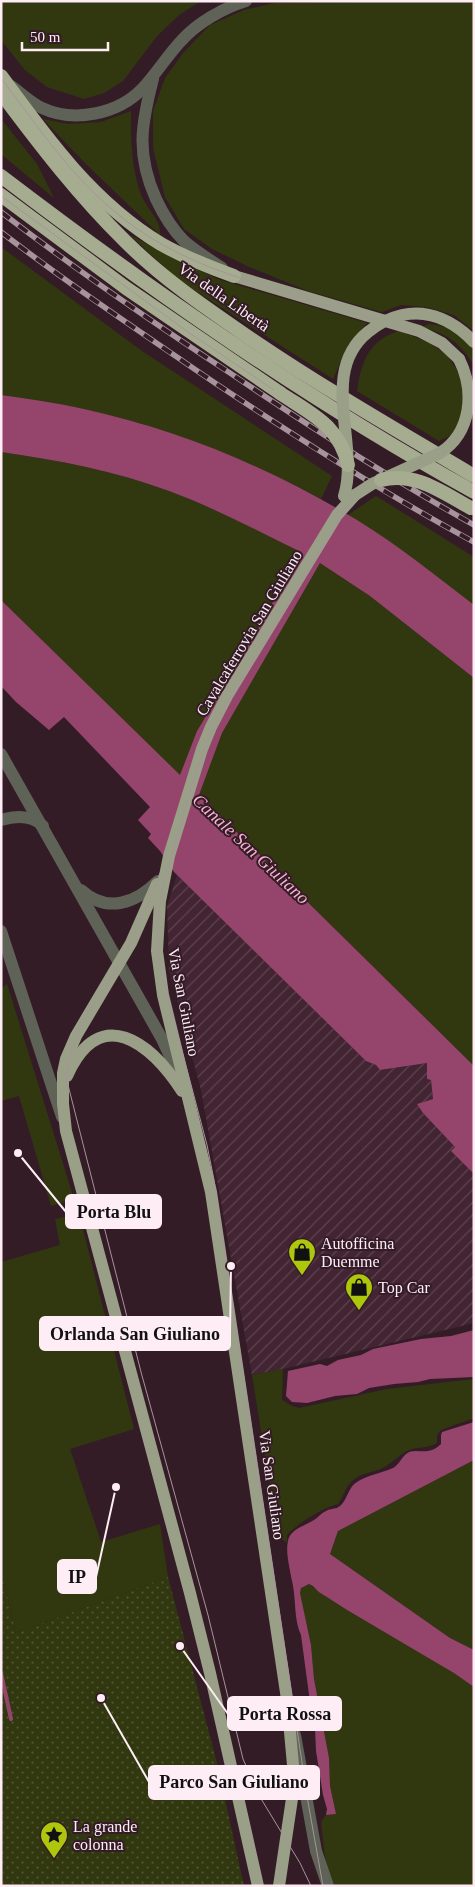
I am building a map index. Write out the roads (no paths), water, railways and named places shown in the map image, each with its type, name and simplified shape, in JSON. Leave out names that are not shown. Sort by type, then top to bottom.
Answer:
[{"type":"highway","points":[[2,83],[68,163],[113,208],[162,244],[198,262],[234,276]]},
{"type":"highway","name":"Via della Libertà","points":[[2,83],[65,177],[90,206],[125,241],[167,278],[197,302],[274,354],[387,425],[474,476]]},
{"type":"highway","name":"Via della Libertà","points":[[1,175],[170,301],[249,354],[383,440],[474,492]]},
{"type":"highway","points":[[1,195],[126,288],[314,416],[333,431],[344,449],[348,465]]},
{"type":"highway","points":[[381,480],[394,477],[419,480],[472,509]]},
{"type":"main road","name":"Cavalcaferrovia San Giuliano","points":[[167,862],[211,727],[337,515],[355,495],[381,480],[448,448],[461,434],[469,418],[472,394],[469,377],[460,359],[442,342],[418,331],[234,276]]},
{"type":"main road","name":"Cavalcaferrovia San Giuliano","points":[[337,515],[348,484],[343,376],[352,350],[378,324],[405,314],[434,316],[447,321],[460,328],[474,342]]},
{"type":"main road","name":"Via San Giuliano","points":[[167,862],[136,933],[69,1051],[64,1069],[63,1092],[66,1131],[213,1682],[258,1886]]},
{"type":"main road","name":"Via San Giuliano","points":[[167,862],[158,912],[157,950],[163,995],[201,1147],[214,1211],[287,1699],[294,1776],[279,1886]]},
{"type":"main road","points":[[63,1092],[69,1072],[82,1050],[94,1040],[115,1036],[137,1042],[156,1057],[172,1075],[190,1107]]},
{"type":"street","points":[[2,83],[42,108],[58,114],[77,116],[106,110],[124,103],[142,89],[181,40],[195,28],[219,13],[246,1]]},
{"type":"street","points":[[155,73],[143,119],[142,145],[144,165],[150,186],[171,226],[184,240],[234,276]]},
{"type":"street","name":"Via San Giuliano","points":[[1,754],[162,1039],[186,1092]]},
{"type":"street","points":[[1,820],[17,817],[30,818],[37,820],[43,826]]},
{"type":"street","name":"Via San Giuliano","points":[[75,883],[93,899],[117,904],[137,899],[158,881]]},
{"type":"street","name":"Via San Giuliano","points":[[1,931],[66,1131]]},
{"type":"street","points":[[287,1699],[316,1851],[328,1886]]},
{"type":"water","name":"Canale San Giuliano","points":[[1,395],[64,405],[120,418],[190,440],[259,468],[325,501],[357,520],[417,561],[474,605],[474,678],[370,596],[320,563],[222,733],[199,795],[474,1066],[474,1174],[451,1151],[455,1147],[417,1104],[433,1099],[431,1080],[427,1079],[427,1063],[380,1070],[376,1065],[366,1061],[174,872],[160,851],[148,838],[151,834],[138,820],[150,807],[64,717],[49,730],[16,702],[1,686],[1,600],[180,775],[197,731],[250,643],[301,552],[203,505],[149,484],[86,467],[1,452]]},
{"type":"water","points":[[474,1330],[474,1377],[430,1379],[394,1384],[369,1388],[357,1394],[335,1396],[307,1403],[292,1402],[286,1396],[288,1371],[320,1364],[327,1366],[338,1360],[361,1355],[373,1349],[421,1339],[451,1336]]},
{"type":"water","points":[[474,1422],[474,1460],[338,1531],[330,1554],[450,1638],[474,1650],[474,1687],[454,1673],[347,1610],[311,1585],[309,1584],[301,1588],[300,1593],[311,1645],[314,1679],[329,1758],[330,1786],[336,1814],[326,1815],[327,1809],[316,1751],[315,1728],[288,1557],[287,1546],[289,1537],[324,1512],[341,1505],[357,1482],[393,1468],[410,1452],[436,1448],[441,1444],[442,1432]]},
{"type":"waterway","points":[[1,1673],[11,1719]]},
{"type":"tram line","points":[[1,78],[81,180],[117,214],[140,231],[164,246],[214,269],[427,336],[453,354],[465,379],[467,407],[458,433],[438,453],[381,477],[370,483],[352,498],[223,709],[213,728],[197,769],[160,900],[158,926],[160,966],[207,1145],[214,1180],[308,1802],[323,1886]]},
{"type":"tram line","points":[[1,196],[188,332],[320,421],[337,441],[343,451],[346,462],[348,473],[347,485],[338,510]]},
{"type":"tram line","points":[[160,873],[121,961],[78,1033],[68,1064],[67,1081],[141,1372],[208,1615],[243,1759],[260,1797],[300,1863],[311,1886]]},
{"type":"railway","points":[[1,212],[114,295],[260,393],[381,470],[474,525]]},
{"type":"railway","points":[[1,232],[107,309],[247,404],[375,485],[474,542]]},
{"type":"place","name":"Porta Blu","points":[[18,1153]]},
{"type":"place","name":"Orlanda San Giuliano","points":[[231,1266]]},
{"type":"place","name":"Autofficina Duemme","points":[[302,1276]]},
{"type":"place","name":"Top Car","points":[[359,1311]]},
{"type":"place","name":"IP","points":[[116,1487]]},
{"type":"place","name":"Porta Rossa","points":[[180,1646]]},
{"type":"place","name":"Parco San Giuliano","points":[[101,1698]]},
{"type":"place","name":"La grande colonna","points":[[54,1859]]}]
